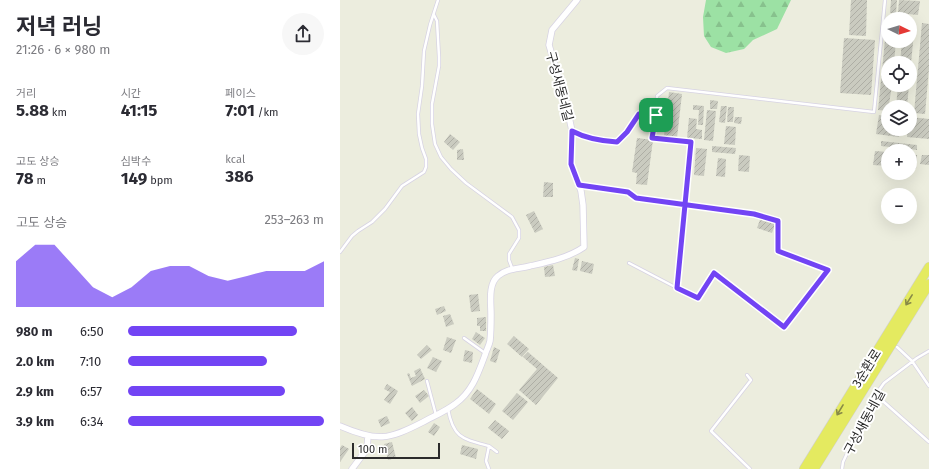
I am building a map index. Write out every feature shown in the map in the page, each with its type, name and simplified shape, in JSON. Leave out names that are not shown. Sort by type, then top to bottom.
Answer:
[{"type":"highway","name":"3순환로","points":[[804,469],[929,266]]},
{"type":"highway","name":"3순환로","points":[[814,469],[929,284]]},
{"type":"street","name":"구성새동네길","points":[[340,426],[368,436],[387,436],[401,433],[455,404],[467,393],[477,376],[490,342],[491,291],[497,276],[509,269],[528,267],[576,253],[584,247],[583,205],[581,191],[571,164],[572,131],[565,98],[549,45],[552,30],[577,0]]},
{"type":"street","points":[[352,469],[367,449],[368,436]]},
{"type":"lane","points":[[340,252],[352,236],[372,222],[402,186],[424,172],[426,167],[426,159],[419,134],[418,114],[422,86],[424,50],[438,0]]},
{"type":"lane","points":[[677,288],[691,142],[652,138],[656,115],[657,96],[667,88],[874,112],[885,0]]},
{"type":"lane","points":[[434,15],[437,21],[439,57],[439,66],[432,104],[432,124],[435,144],[441,157],[451,169],[466,183],[512,217],[519,230],[519,238],[509,254],[508,260],[512,269]]},
{"type":"lane","points":[[572,131],[583,137],[617,142],[627,132],[639,114],[656,115]]},
{"type":"lane","points":[[579,185],[628,192],[636,198],[754,214],[778,221],[778,251],[828,270],[784,327],[714,273],[698,298],[629,263]]},
{"type":"lane","points":[[464,338],[486,353]]},
{"type":"lane","points":[[897,347],[912,361],[929,386]]},
{"type":"lane","name":"구성새동네길","points":[[842,469],[843,462],[872,400],[884,383],[929,350]]},
{"type":"lane","points":[[747,375],[751,380],[711,431],[750,469]]},
{"type":"lane","points":[[427,380],[436,415]]},
{"type":"lane","points":[[876,395],[929,442]]},
{"type":"lane","points":[[448,408],[453,427],[459,435],[464,439],[489,446],[497,452]]},
{"type":"lane","points":[[489,446],[486,461],[489,469]]},
{"type":"green space","points":[[706,0],[791,0],[777,29],[753,40],[744,49],[726,53],[711,47],[704,36],[703,17]]},
{"type":"building","points":[[851,0],[867,0],[866,36],[849,35]]},
{"type":"building","points":[[891,0],[897,0],[896,12],[890,12]]},
{"type":"building","points":[[899,0],[920,1],[918,15],[917,12],[898,12]]},
{"type":"building","points":[[922,23],[929,24],[929,69],[925,114],[917,113],[917,100],[915,100]]},
{"type":"building","points":[[844,38],[875,40],[871,95],[840,93]]},
{"type":"building","points":[[884,48],[895,48],[895,56],[883,56]]},
{"type":"building","points":[[901,48],[912,48],[912,56],[901,56]]},
{"type":"building","points":[[881,80],[881,92],[891,92],[890,100],[881,100],[881,110],[878,110]]},
{"type":"building","points":[[669,92],[682,94],[677,138],[664,136]]},
{"type":"building","points":[[897,92],[908,92],[908,100],[897,100]]},
{"type":"building","points":[[710,100],[718,101],[717,109],[710,109]]},
{"type":"building","points":[[693,105],[704,106],[703,125],[698,125],[699,110],[693,110]]},
{"type":"building","points":[[721,106],[727,106],[725,123],[719,122]]},
{"type":"building","points":[[728,107],[734,107],[733,122],[727,122]]},
{"type":"building","points":[[707,110],[716,111],[713,141],[704,140]]},
{"type":"building","points":[[879,115],[881,115],[881,135],[876,134]]},
{"type":"building","points":[[735,117],[742,117],[741,124],[734,123]]},
{"type":"building","points":[[689,118],[697,119],[696,129],[702,130],[702,139],[687,138]]},
{"type":"building","points":[[917,118],[929,119],[929,139],[907,137],[917,136]]},
{"type":"building","points":[[726,126],[736,127],[735,145],[724,144]]},
{"type":"building","points":[[450,134],[460,142],[453,150],[444,142]]},
{"type":"building","points":[[637,138],[653,140],[647,185],[636,184],[637,173],[632,172]]},
{"type":"building","points":[[881,141],[908,144],[881,144]]},
{"type":"building","points":[[712,146],[736,148],[735,154],[712,152]]},
{"type":"building","points":[[696,148],[707,149],[704,176],[694,175]]},
{"type":"building","points":[[463,149],[464,160],[457,160],[457,150]]},
{"type":"building","points":[[875,151],[881,151],[881,166],[873,165]]},
{"type":"building","points":[[739,155],[750,156],[749,172],[738,171]]},
{"type":"building","points":[[922,155],[929,155],[929,165],[920,164]]},
{"type":"building","points":[[718,158],[726,159],[725,177],[716,176]]},
{"type":"building","points":[[544,182],[553,183],[553,197],[543,197]]},
{"type":"building","points":[[534,211],[543,229],[535,233],[526,215]]},
{"type":"building","points":[[761,217],[776,222],[772,233],[757,228]]},
{"type":"building","points":[[575,258],[579,259],[577,271],[572,270]]},
{"type":"building","points":[[582,261],[594,264],[592,274],[580,271]]},
{"type":"building","points":[[553,265],[555,276],[545,277],[544,267]]},
{"type":"building","points":[[478,294],[480,311],[471,312],[469,295]]},
{"type":"building","points":[[444,306],[446,311],[437,315],[435,309]]},
{"type":"building","points":[[450,314],[454,324],[446,327],[443,316]]},
{"type":"building","points":[[486,317],[486,331],[480,331],[480,326],[477,326],[477,318]]},
{"type":"building","points":[[476,332],[485,338],[480,345],[472,339]]},
{"type":"building","points":[[514,336],[529,349],[522,357],[507,344]]},
{"type":"building","points":[[447,337],[456,340],[451,353],[443,350]]},
{"type":"building","points":[[427,345],[432,350],[421,359],[417,355]]},
{"type":"building","points":[[494,347],[500,350],[496,363],[490,361]]},
{"type":"building","points":[[465,350],[473,352],[472,363],[463,361]]},
{"type":"building","points":[[528,352],[558,378],[536,405],[519,390],[537,369],[523,357]]},
{"type":"building","points":[[433,357],[442,361],[436,372],[427,368]]},
{"type":"building","points":[[420,368],[425,379],[412,386],[407,374],[409,373],[411,378],[416,376],[414,371]]},
{"type":"building","points":[[387,384],[398,391],[390,404],[384,400],[390,392],[384,389]]},
{"type":"building","points":[[477,389],[496,404],[489,414],[470,399]]},
{"type":"building","points":[[424,390],[429,396],[420,403],[415,396]]},
{"type":"building","points":[[517,393],[528,402],[513,420],[502,411]]},
{"type":"building","points":[[412,407],[418,415],[412,421],[405,413]]},
{"type":"building","points":[[387,416],[390,423],[381,427],[378,420]]},
{"type":"building","points":[[495,420],[509,431],[502,439],[488,428]]},
{"type":"building","points":[[434,423],[440,427],[434,436],[428,432]]},
{"type":"building","points":[[392,442],[396,458],[388,460],[384,444]]},
{"type":"building","points":[[342,445],[349,449],[340,462],[340,448]]},
{"type":"building","points":[[462,445],[478,449],[476,459],[460,454]]},
{"type":"route","points":[[656,115],[639,114],[627,132],[617,142],[583,137],[572,131],[571,164],[579,185],[628,192],[636,198],[686,205],[720,209],[754,214],[778,221],[778,251],[828,270],[784,327],[714,273],[698,298],[677,288],[686,205],[691,142],[652,138],[656,115]]}]
